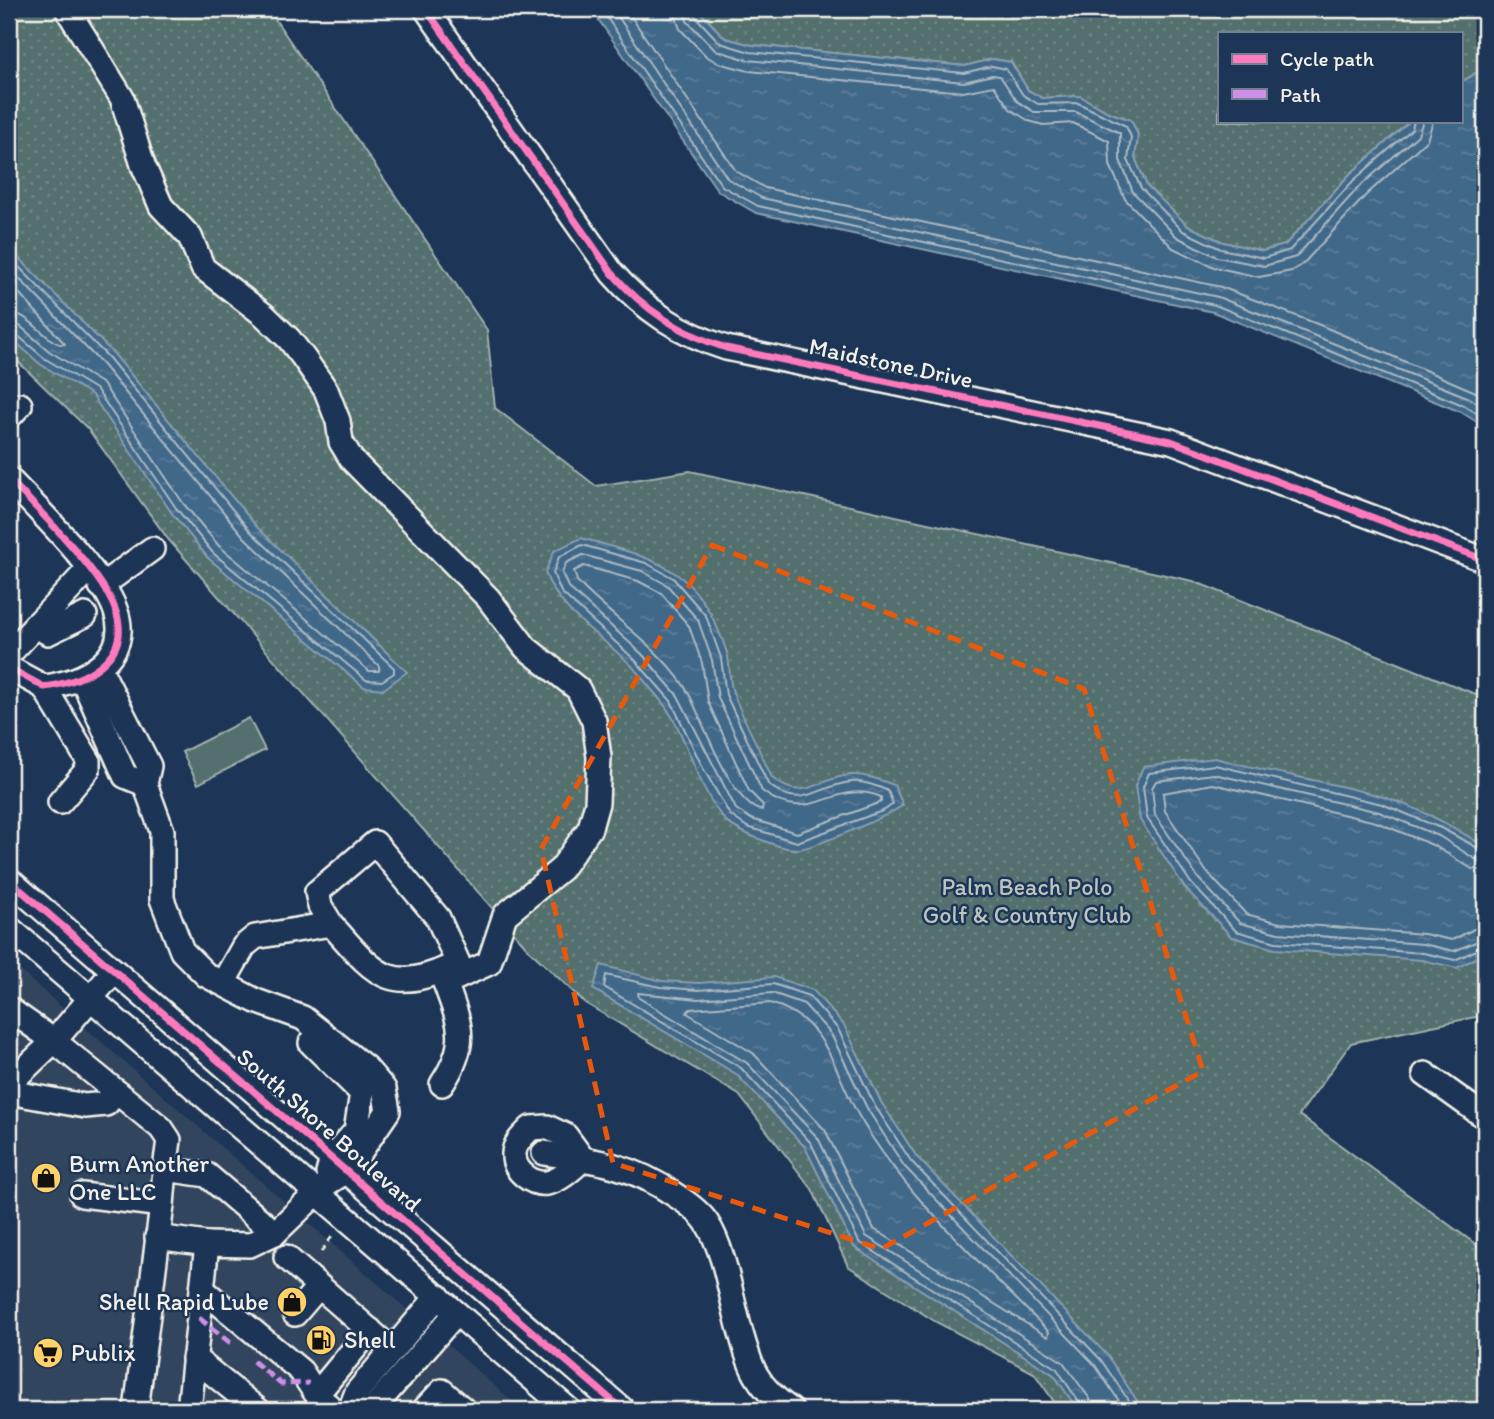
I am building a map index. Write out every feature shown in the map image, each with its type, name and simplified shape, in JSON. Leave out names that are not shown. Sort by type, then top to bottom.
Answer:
[{"type":"street","points":[[67,9],[121,97],[154,193],[190,237],[203,268],[289,339],[326,390],[338,421],[341,442],[352,460],[488,598],[526,648],[578,689],[594,721],[599,757],[597,803],[585,837],[561,869],[505,915],[489,963],[443,977],[397,981],[370,968],[331,925],[320,906],[317,892],[375,843],[438,918],[458,963],[443,977]]},
{"type":"street","name":"Maidstone Drive","points":[[426,9],[612,273],[649,310],[687,333],[726,348],[1171,442],[1485,560]]},
{"type":"street","points":[[9,479],[94,578],[115,608],[118,629],[115,648],[107,662],[90,673],[44,687]]},
{"type":"street","points":[[9,654],[35,625],[94,578],[152,549]]},
{"type":"street","points":[[35,625],[48,633],[85,615]]},
{"type":"street","points":[[9,668],[44,687],[88,760],[88,769],[60,802]]},
{"type":"street","points":[[90,673],[125,776],[145,784],[162,831],[162,899],[182,951],[206,975],[277,1009],[290,1025],[326,1054],[362,1093],[356,1131],[339,1165],[322,1189],[275,1233],[250,1245],[207,1244],[158,1237]]},
{"type":"street","name":"South Shore Boulevard","points":[[9,880],[623,1410]]},
{"type":"street","points":[[223,984],[244,946],[255,937],[331,925]]},
{"type":"street","points":[[9,928],[89,999],[322,1189],[456,1313],[569,1410]]},
{"type":"street","points":[[54,1041],[52,1027],[68,1005],[89,999],[114,971]]},
{"type":"street","points":[[442,1084],[457,1062],[460,1048],[459,1025],[443,977]]},
{"type":"street","points":[[9,1009],[117,1091],[161,1128],[169,1140],[136,1410]]},
{"type":"street","points":[[9,1084],[54,1041]]},
{"type":"street","points":[[1425,1074],[1485,1117]]},
{"type":"street","points":[[9,1092],[85,1106],[106,1104],[117,1091]]},
{"type":"street","points":[[544,1153],[610,1163],[650,1177],[686,1202],[707,1224],[723,1263],[751,1369],[772,1397],[790,1410]]},
{"type":"street","points":[[165,1169],[207,1175],[275,1233]]},
{"type":"street","points":[[82,1195],[162,1205]]},
{"type":"street","points":[[189,1410],[207,1244]]},
{"type":"street","points":[[286,1257],[392,1350]]},
{"type":"street","points":[[283,1329],[319,1286]]},
{"type":"street","points":[[202,1289],[283,1329],[301,1371],[317,1394],[334,1410]]},
{"type":"street","points":[[350,1410],[356,1392],[438,1296]]},
{"type":"street","points":[[366,1410],[374,1406],[456,1313]]},
{"type":"street","points":[[317,1394],[370,1331]]},
{"type":"street","points":[[194,1358],[258,1410]]},
{"type":"street","points":[[424,1410],[442,1391],[464,1410]]},
{"type":"path","points":[[321,1252],[333,1235]]},
{"type":"highlighted area","points":[[712,545],[1084,689],[1203,1071],[881,1249],[613,1163],[541,849]]},
{"type":"shaded area","points":[[9,961],[522,1410],[9,1410]]},
{"type":"green space","name":"Palm Beach Polo Golf & Country Club","points":[[9,9],[268,9],[487,330],[495,408],[596,486],[690,471],[1193,581],[1485,698],[1485,1015],[1351,1043],[1299,1115],[1485,1251],[1485,1410],[1060,1410],[1034,1373],[936,1322],[848,1266],[812,1189],[739,1095],[585,1003],[529,950],[168,539],[88,429],[9,353]]},
{"type":"green space","points":[[697,9],[1485,9],[1485,68],[1462,81],[1462,32],[1218,32],[1218,122],[1409,122],[1348,176],[1285,245],[1263,251],[1223,242],[1188,226],[1147,186],[1135,158],[1138,135],[1131,120],[1108,112],[1080,96],[1042,98],[1028,90],[1011,62],[992,59],[965,66],[752,45],[725,38]]},
{"type":"green space","points":[[249,718],[265,750],[198,784],[182,752]]},
{"type":"water","points":[[591,9],[697,9],[725,38],[752,45],[965,66],[992,59],[1011,62],[1028,90],[1042,98],[1080,96],[1108,112],[1131,120],[1138,135],[1135,158],[1147,186],[1188,226],[1223,242],[1263,251],[1285,245],[1348,176],[1409,122],[1462,122],[1462,81],[1485,68],[1485,427],[1461,412],[1213,312],[756,213],[718,191]]},
{"type":"water","points":[[9,248],[114,354],[256,526],[407,672],[384,689],[364,687],[208,558],[171,512],[92,395],[40,364],[9,336]]},
{"type":"water","points":[[581,538],[655,562],[689,585],[703,602],[727,653],[734,695],[772,778],[793,789],[802,789],[839,777],[867,776],[894,785],[903,805],[850,831],[796,849],[779,846],[729,824],[705,790],[677,725],[658,697],[631,665],[583,623],[552,588],[545,573],[554,551]]},
{"type":"water","points":[[1215,758],[1397,801],[1436,818],[1485,847],[1485,953],[1457,968],[1422,960],[1275,949],[1232,937],[1185,888],[1140,820],[1135,786],[1143,767]]},
{"type":"water","points":[[601,965],[662,981],[699,983],[774,977],[813,990],[844,1025],[881,1102],[917,1157],[1107,1355],[1143,1410],[1078,1410],[1054,1375],[854,1247],[805,1147],[736,1074],[593,989]]},
{"type":"marked path","points":[[199,1318],[232,1344]]},
{"type":"marked path","points":[[253,1361],[281,1384],[309,1383]]},
{"type":"cycle path","points":[[426,9],[612,273],[650,309],[693,335],[726,348],[1171,441],[1485,560]]},
{"type":"cycle path","points":[[9,479],[68,541],[97,577],[115,609],[119,626],[118,641],[111,654],[102,664],[75,680],[44,687],[9,668]]},
{"type":"cycle path","points":[[9,880],[623,1410]]},
{"type":"place","name":"Burn Another One LLC","points":[[46,1178]]},
{"type":"place","name":"Shell Rapid Lube","points":[[292,1302]]},
{"type":"place","name":"Shell","points":[[321,1340]]},
{"type":"place","name":"Publix","points":[[48,1353]]}]
